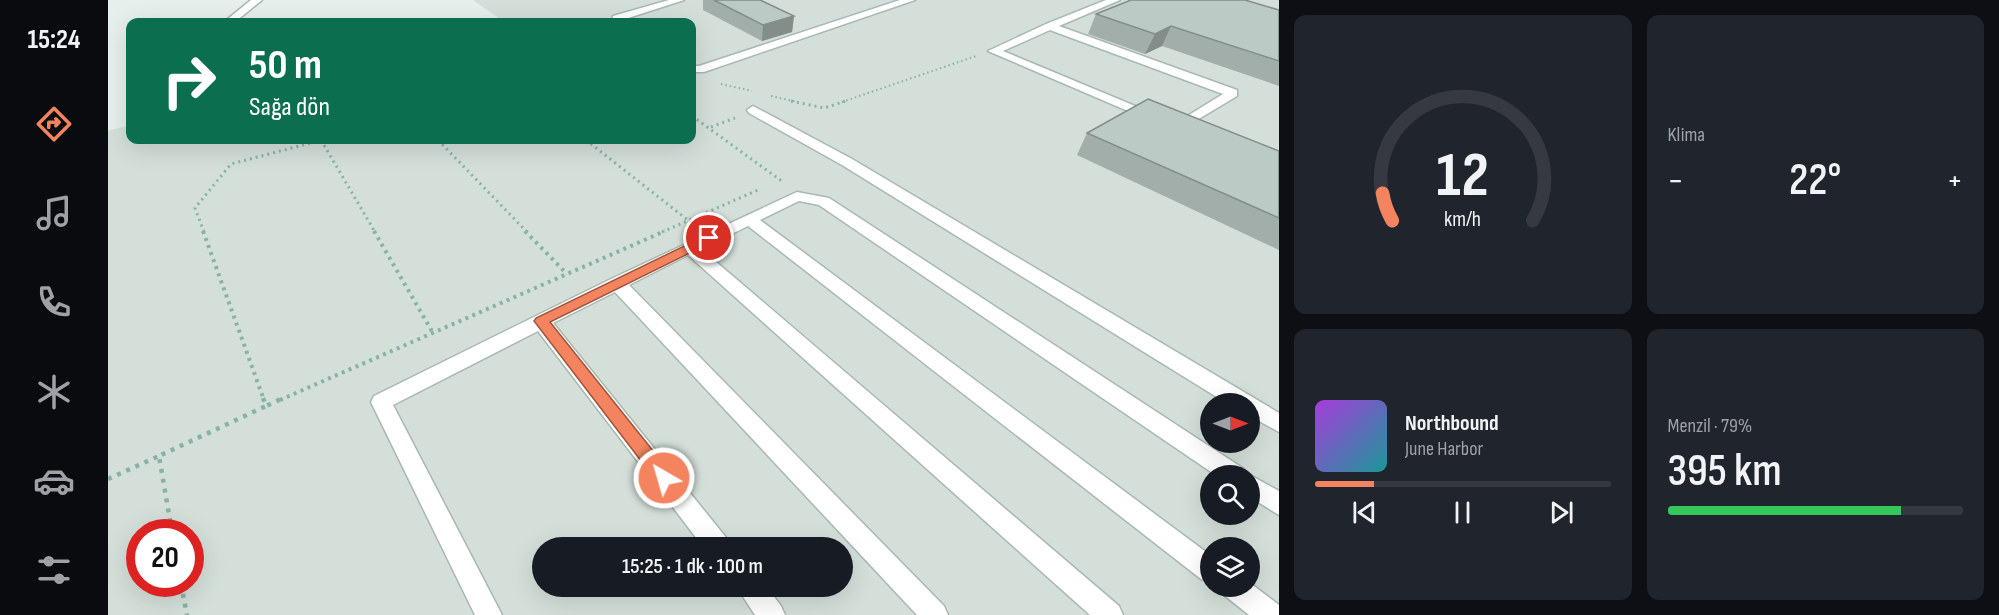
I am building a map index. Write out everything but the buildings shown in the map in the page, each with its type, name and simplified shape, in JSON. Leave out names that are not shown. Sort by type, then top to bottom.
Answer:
[{"type":"street","points":[[234,18],[257,0]]},
{"type":"street","points":[[616,18],[679,0]]},
{"type":"street","points":[[696,70],[708,68],[910,0]]},
{"type":"street","points":[[994,51],[1115,0]]},
{"type":"street","points":[[994,51],[1177,128],[1233,93],[1050,26]]},
{"type":"street","points":[[753,110],[848,162],[1228,393]]},
{"type":"street","points":[[489,615],[381,402],[617,283],[797,196],[824,201],[1220,465]]},
{"type":"street","points":[[749,219],[1200,562]]},
{"type":"street","points":[[690,248],[1110,615]]},
{"type":"street","points":[[617,283],[936,615]]},
{"type":"street","points":[[541,321],[710,537]]},
{"type":"street","points":[[1260,412],[1279,423]]},
{"type":"street","points":[[1260,492],[1279,504]]},
{"type":"street","points":[[758,597],[772,615]]},
{"type":"street","points":[[1247,597],[1270,615]]},
{"type":"path","points":[[767,95],[824,108],[994,51]]},
{"type":"path","points":[[713,82],[756,92]]},
{"type":"path","points":[[696,119],[781,180],[797,196]]},
{"type":"path","points":[[266,406],[195,208],[231,164],[307,144]]},
{"type":"path","points":[[324,144],[433,333]]},
{"type":"path","points":[[442,144],[567,274]]},
{"type":"path","points":[[591,144],[689,221]]},
{"type":"path","points":[[771,185],[781,180]]},
{"type":"path","points":[[108,479],[266,406],[760,189]]},
{"type":"path","points":[[159,456],[170,519]]},
{"type":"path","points":[[184,597],[187,615]]},
{"type":"shaded area","points":[[473,0],[1279,0],[1279,615],[108,615],[108,131],[126,126],[126,144],[696,144],[696,18],[498,18]]},
{"type":"route","points":[[664,478],[541,321],[709,238]]}]
